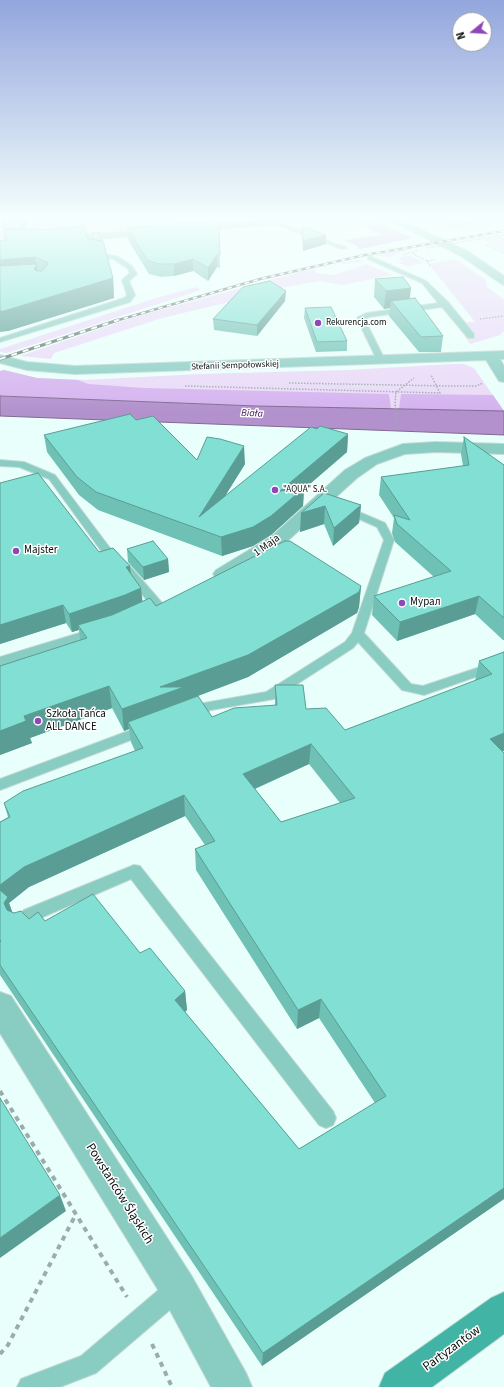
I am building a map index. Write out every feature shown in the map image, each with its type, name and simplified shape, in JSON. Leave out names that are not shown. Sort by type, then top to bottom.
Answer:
[{"type":"main road","name":"Partyzantów","points":[[399,1387],[501,1318]]},
{"type":"street","name":"Stefanii Sempołowskiej","points":[[471,357],[504,350]]},
{"type":"street","name":"Stefanii Sempołowskiej","points":[[0,360],[27,366],[75,370],[498,356]]},
{"type":"street","points":[[498,356],[504,378]]},
{"type":"street","name":"1 Maja","points":[[206,583],[246,562],[278,540],[351,474],[370,461],[403,449],[436,447],[504,449]]},
{"type":"street","points":[[0,664],[134,619],[166,603]]},
{"type":"street","name":"Powstańców Śląskich","points":[[0,1006],[178,1288],[232,1387]]},
{"type":"lane","points":[[1,340],[65,321],[127,300],[131,295],[126,283]]},
{"type":"lane","points":[[425,283],[445,304],[471,336]]},
{"type":"lane","points":[[381,360],[361,318],[367,315],[445,304]]},
{"type":"lane","points":[[47,318],[65,321]]},
{"type":"lane","points":[[0,463],[21,464],[52,476],[106,550],[166,603]]},
{"type":"lane","points":[[179,717],[209,706],[269,696],[349,645],[358,634],[389,540],[381,525],[323,499]]},
{"type":"lane","points":[[358,634],[407,687],[424,691],[504,663]]},
{"type":"lane","points":[[0,785],[157,726]]},
{"type":"lane","points":[[20,924],[30,915],[134,871],[326,1118]]},
{"type":"lane","points":[[29,1387],[88,1365],[178,1288]]},
{"type":"path","points":[[430,373],[440,393]]},
{"type":"path","points":[[399,434],[395,404],[396,392],[416,376]]},
{"type":"path","points":[[0,1091],[141,1319],[172,1387]]},
{"type":"path","points":[[0,1354],[8,1345],[76,1214]]},
{"type":"shaded area","points":[[260,283],[309,283],[269,290],[232,299],[234,301],[162,318],[54,353],[51,359],[20,356],[135,317]]},
{"type":"shaded area","points":[[329,283],[354,283],[343,285]]},
{"type":"shaded area","points":[[444,283],[486,283],[487,287],[504,300],[504,331],[500,335],[470,344],[456,323],[475,322]]},
{"type":"shaded area","points":[[196,287],[201,290],[7,353],[0,352],[0,349],[156,298]]},
{"type":"shaded area","points":[[464,364],[474,368],[504,411],[256,406],[0,396],[0,371],[4,370],[37,378],[84,380],[199,374],[348,370]]},
{"type":"shaded area","points":[[4,370],[37,378],[78,380],[88,384],[144,388],[389,394],[391,409],[256,406],[0,396],[0,371]]},
{"type":"shaded area","points":[[401,394],[493,395],[504,411],[399,409]]},
{"type":"water","name":"Biała","points":[[0,396],[256,406],[504,411],[504,435],[0,416]]},
{"type":"building","points":[[0,283],[97,283],[4,311],[0,311]]},
{"type":"building","points":[[262,283],[273,283],[286,291],[257,325],[213,319],[243,287]]},
{"type":"building","points":[[378,283],[407,283],[411,288],[386,291]]},
{"type":"building","points":[[415,298],[443,336],[421,337],[391,301]]},
{"type":"building","points":[[331,307],[347,341],[317,342],[305,308]]},
{"type":"building","points":[[130,414],[136,420],[153,416],[197,460],[207,437],[244,446],[199,517],[311,427],[317,429],[320,426],[348,434],[280,491],[304,488],[271,516],[253,527],[221,537],[96,492],[77,477],[44,435]]},
{"type":"building","points":[[464,437],[504,465],[504,618],[479,596],[400,622],[374,596],[451,571],[397,524],[394,515],[410,520],[381,477],[469,465]]},
{"type":"building","points":[[38,473],[99,552],[113,548],[130,566],[126,567],[141,588],[69,614],[63,605],[0,625],[0,483]]},
{"type":"building","points":[[324,493],[361,505],[334,528],[325,506],[301,513]]},
{"type":"building","points":[[153,541],[168,559],[143,567],[127,549]]},
{"type":"building","points":[[285,541],[290,541],[361,586],[359,592],[248,655],[160,687],[184,687],[122,709],[109,686],[24,716],[26,721],[0,731],[0,666],[87,638],[78,625],[112,615],[150,598],[156,606]]},
{"type":"building","points":[[504,652],[504,733],[490,739],[504,753],[504,1188],[263,1353],[0,965],[0,890],[8,897],[4,903],[7,910],[14,913],[21,911],[29,919],[38,912],[45,921],[93,894],[140,953],[150,948],[185,991],[175,1000],[299,1149],[386,1096],[321,999],[298,1010],[195,849],[215,841],[184,795],[24,867],[0,885],[0,822],[10,817],[4,803],[23,791],[143,748],[128,722],[198,696],[212,717],[234,708],[277,705],[275,685],[303,685],[306,709],[326,708],[345,730],[492,674],[479,661]],"holes":[[[311,744],[355,798],[281,822],[243,774]]]},
{"type":"building","points":[[0,1098],[60,1195],[0,1238]]},
{"type":"railway","points":[[115,321],[247,283]]},
{"type":"railway","points":[[0,359],[118,320]]},
{"type":"place","name":"Rekurencja.com","points":[[318,323]]},
{"type":"place","name":"\"AQUA\" S.A.","points":[[275,490]]},
{"type":"place","name":"Majster","points":[[16,551]]},
{"type":"place","name":"Мурал","points":[[402,603]]},
{"type":"place","name":"Szkoła Tańca ALL DANCE","points":[[38,721]]}]
